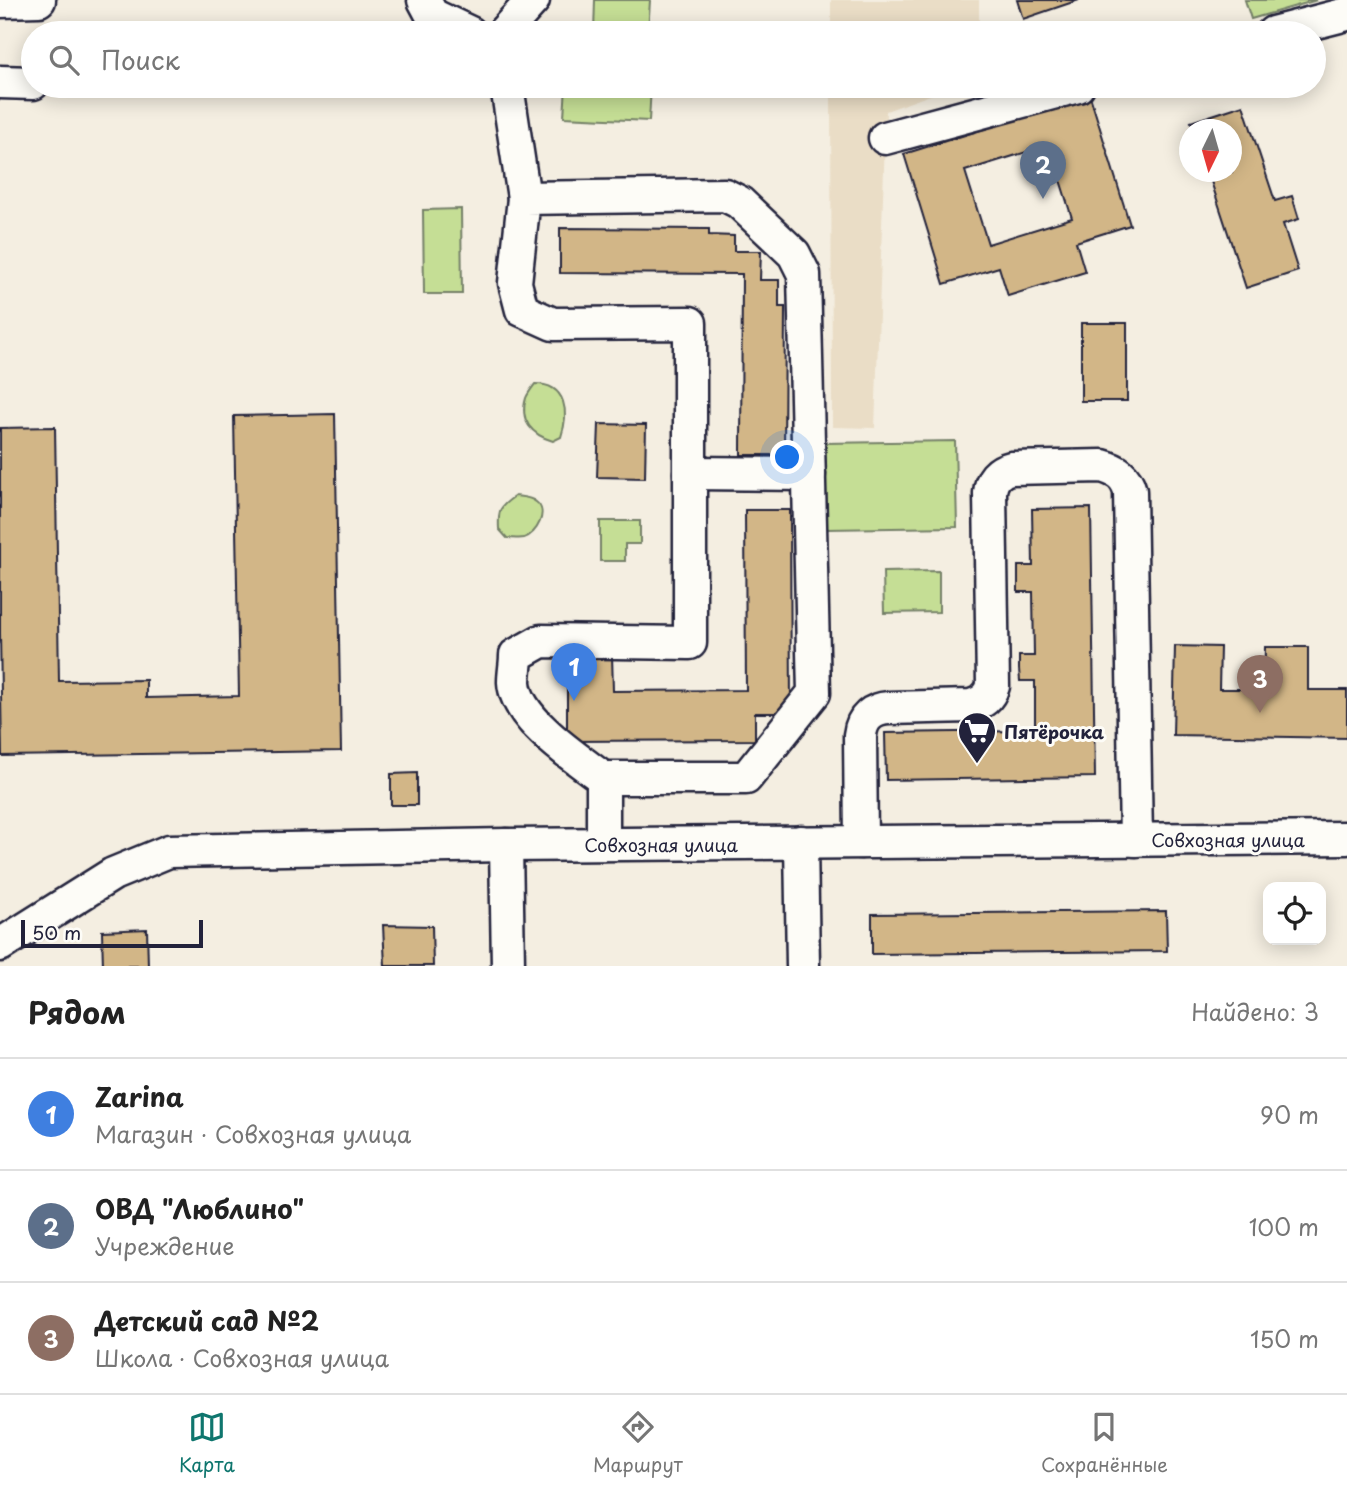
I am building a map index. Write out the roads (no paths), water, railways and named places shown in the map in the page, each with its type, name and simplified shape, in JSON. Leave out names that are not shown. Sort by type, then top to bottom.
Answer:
[{"type":"street","points":[[0,1],[39,0]]},
{"type":"street","points":[[424,0],[432,15],[445,21]]},
{"type":"street","points":[[514,21],[533,0]]},
{"type":"street","points":[[1317,21],[1347,13]]},
{"type":"street","points":[[0,82],[21,83]]},
{"type":"street","points":[[509,98],[524,198],[516,283],[522,310],[553,324],[690,323],[690,643],[541,641],[516,655],[514,685],[523,708],[542,731],[603,778],[746,779],[814,693],[804,274],[794,254],[739,202],[725,195],[524,198]]},
{"type":"street","points":[[885,138],[1033,98]]},
{"type":"street","points":[[861,842],[873,747],[860,734],[863,722],[881,708],[971,706],[981,703],[990,694],[993,686],[990,486],[998,473],[1011,468],[1102,466],[1113,469],[1126,480],[1130,491],[1136,840]]},
{"type":"street","points":[[690,473],[809,474]]},
{"type":"street","points":[[603,778],[603,844]]},
{"type":"street","name":"Совхозная улица","points":[[0,945],[113,874],[169,851],[506,845],[1347,838]]},
{"type":"street","points":[[801,842],[803,966]]},
{"type":"street","points":[[506,845],[508,966]]},
{"type":"place","name":"ОВД \"Люблино\"","points":[[1043,199]]},
{"type":"place","name":"Zarina","points":[[574,701]]},
{"type":"place","name":"Детский сад №2","points":[[1260,713]]},
{"type":"place","name":"Пятёрочка","points":[[977,765]]}]
